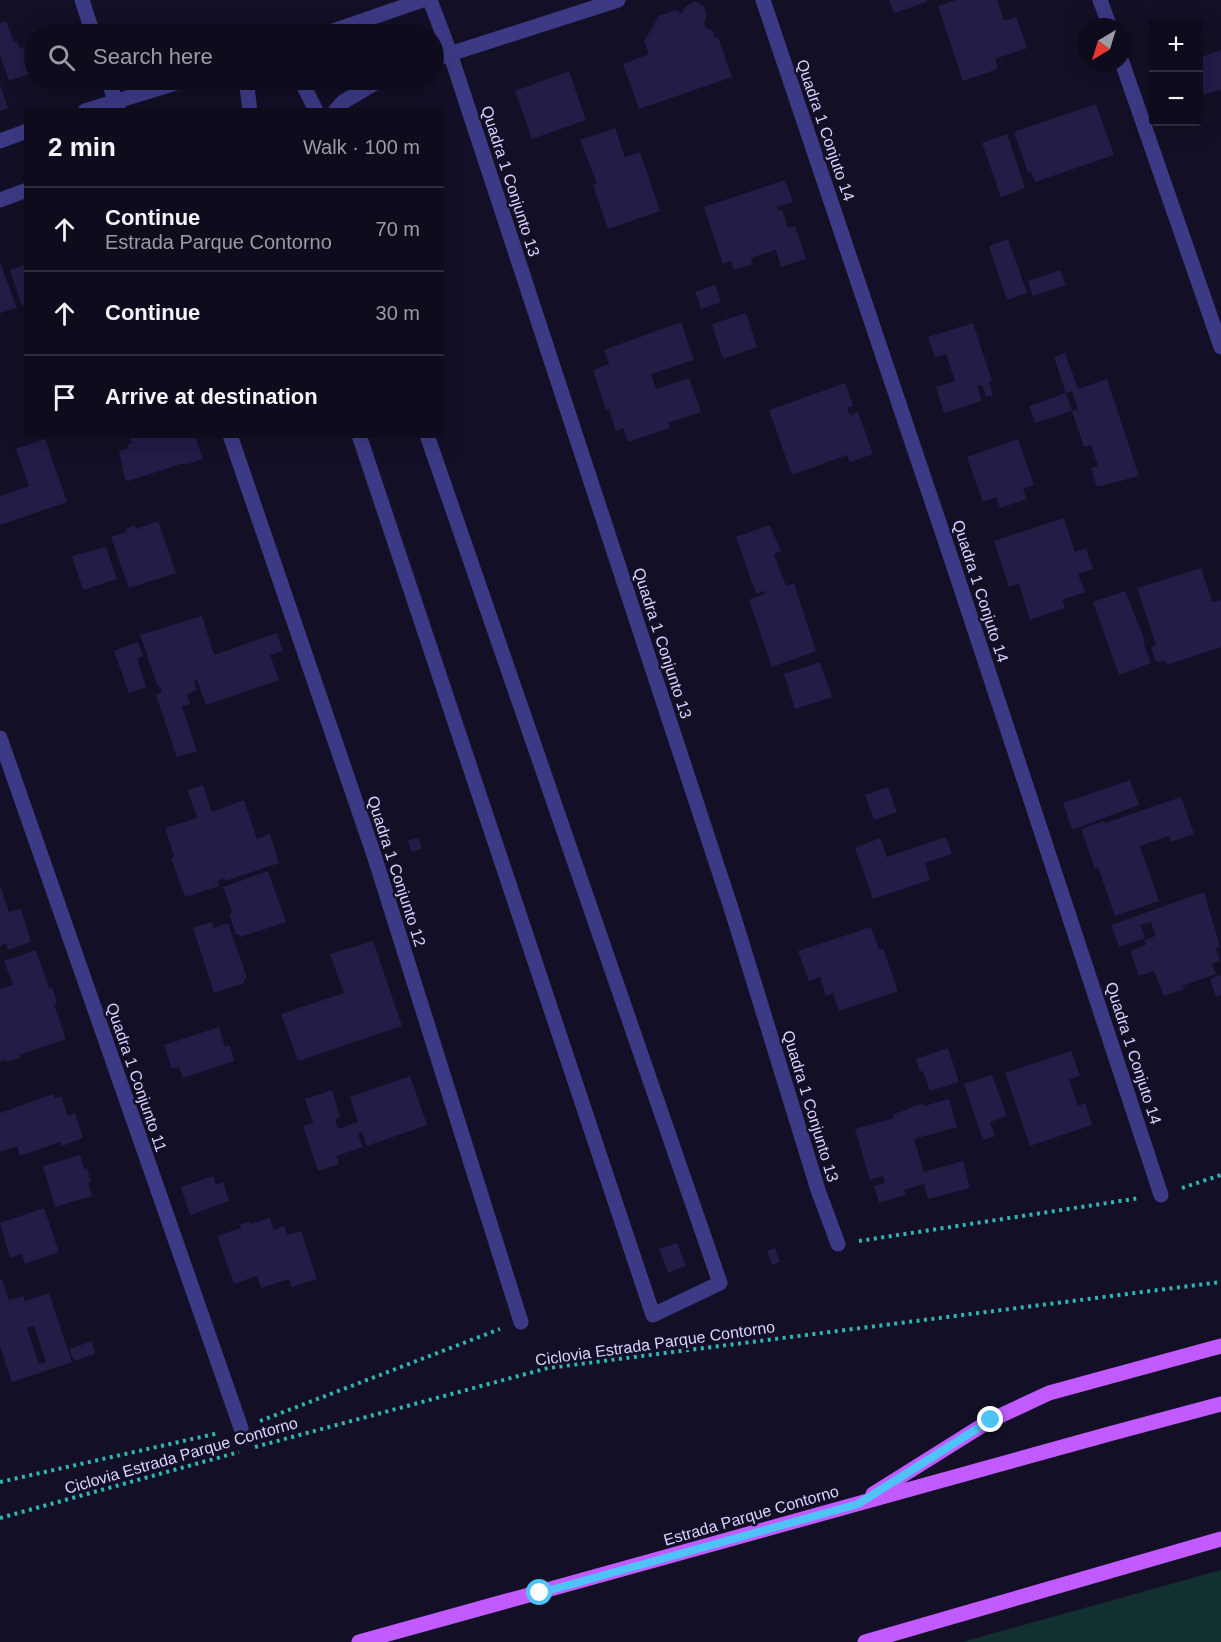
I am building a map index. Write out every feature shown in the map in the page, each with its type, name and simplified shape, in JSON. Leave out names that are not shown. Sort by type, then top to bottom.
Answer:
[{"type":"main road","points":[[858,1504],[991,1420],[1049,1393],[1221,1346]]},
{"type":"main road","name":"Estrada Parque Contorno","points":[[359,1642],[1221,1404]]},
{"type":"main road","points":[[865,1642],[1221,1539]]},
{"type":"street","points":[[82,0],[90,24]]},
{"type":"street","points":[[353,24],[423,0]]},
{"type":"street","name":"Quadra 1 Conjunto 13","points":[[430,0],[439,24]]},
{"type":"street","points":[[444,55],[618,0]]},
{"type":"street","name":"Quadra 1 Conjuto 14","points":[[763,0],[949,550],[1161,1195]]},
{"type":"street","points":[[1100,0],[1107,18]]},
{"type":"street","name":"Quadra 1 Conjunto 13","points":[[444,37],[732,911],[818,1190],[838,1244]]},
{"type":"street","points":[[1125,72],[1221,347]]},
{"type":"street","points":[[111,90],[117,106],[159,90]]},
{"type":"street","points":[[247,90],[250,108]]},
{"type":"street","points":[[306,90],[315,108]]},
{"type":"street","points":[[338,108],[343,102],[363,90]]},
{"type":"street","points":[[0,141],[24,132]]},
{"type":"street","points":[[0,200],[24,191]]},
{"type":"street","name":"Quadra 1 Conjunto 12","points":[[231,438],[374,855],[521,1322]]},
{"type":"street","points":[[359,438],[653,1315],[720,1283],[428,438]]},
{"type":"street","name":"Quadra 1 Conjunto 11","points":[[0,738],[241,1428]]},
{"type":"path","points":[[838,1244],[1161,1195],[1221,1175]]},
{"type":"path","name":"Ciclovia Estrada Parque Contorno","points":[[0,1518],[548,1368],[1221,1282]]},
{"type":"path","points":[[0,1482],[241,1428],[521,1322]]},
{"type":"green space","points":[[1221,1570],[1221,1642],[962,1642]]},
{"type":"building","points":[[889,0],[927,0],[927,2],[894,13]]},
{"type":"building","points":[[956,0],[997,0],[1004,21],[1016,17],[1027,48],[995,59],[998,69],[963,81],[938,6]]},
{"type":"building","points":[[695,1],[704,6],[707,15],[704,24],[706,28],[713,31],[715,38],[718,37],[732,77],[639,109],[623,64],[649,54],[644,41],[659,16],[676,10],[682,14],[685,7]]},
{"type":"building","points":[[6,21],[14,42],[17,41],[20,49],[23,47],[24,50],[24,76],[9,81],[0,55],[0,23]]},
{"type":"building","points":[[1221,50],[1221,90],[1203,94],[1203,56]]},
{"type":"building","points":[[569,71],[586,120],[532,139],[515,91]]},
{"type":"building","points":[[0,85],[8,108],[0,111]]},
{"type":"building","points":[[1096,104],[1114,155],[1035,182],[1031,172],[1028,173],[1014,132]]},
{"type":"building","points":[[615,128],[625,157],[640,152],[660,211],[608,229],[593,185],[597,183],[580,140]]},
{"type":"building","points":[[1007,134],[1025,188],[1001,197],[982,143]]},
{"type":"building","points":[[785,180],[793,202],[777,207],[778,211],[782,209],[788,228],[795,226],[806,259],[781,267],[776,250],[751,258],[753,264],[734,270],[731,261],[723,264],[704,207]]},
{"type":"building","points":[[1008,239],[1027,293],[1007,300],[989,246]]},
{"type":"building","points":[[0,262],[17,308],[0,313]]},
{"type":"building","points":[[24,265],[24,305],[22,306],[10,270]]},
{"type":"building","points":[[1060,270],[1066,285],[1033,296],[1028,281]]},
{"type":"building","points":[[715,285],[721,302],[701,309],[695,292]]},
{"type":"building","points":[[746,313],[757,347],[723,359],[712,324]]},
{"type":"building","points":[[681,322],[694,360],[651,374],[656,389],[689,378],[701,412],[668,423],[670,428],[628,442],[623,428],[616,431],[609,409],[606,410],[593,370],[609,364],[604,350]]},
{"type":"building","points":[[973,323],[992,381],[989,382],[993,395],[986,397],[982,385],[977,386],[982,401],[944,413],[936,387],[955,381],[946,354],[935,358],[928,337]]},
{"type":"building","points":[[1065,353],[1078,389],[1107,379],[1139,476],[1097,487],[1091,468],[1098,466],[1091,445],[1084,447],[1072,411],[1078,409],[1072,391],[1066,393],[1054,357]]},
{"type":"building","points":[[845,383],[853,406],[847,408],[850,415],[858,412],[873,454],[850,462],[847,455],[792,475],[769,410]]},
{"type":"building","points":[[1066,393],[1072,411],[1035,423],[1029,406]]},
{"type":"building","points":[[130,438],[198,438],[203,459],[128,481],[125,479],[119,451],[129,448],[127,445],[132,443]]},
{"type":"building","points":[[45,439],[67,502],[0,525],[0,496],[29,486],[16,449]]},
{"type":"building","points":[[1018,439],[1034,485],[1023,489],[1027,499],[1000,508],[996,497],[983,502],[967,457]]},
{"type":"building","points":[[1064,518],[1075,552],[1086,548],[1093,569],[1078,574],[1085,592],[1062,600],[1065,608],[1030,620],[1019,584],[1009,587],[994,541]]},
{"type":"building","points":[[158,521],[176,573],[129,588],[111,537],[127,532],[126,529],[134,525],[136,529]]},
{"type":"building","points":[[770,525],[781,551],[774,554],[786,586],[794,583],[816,651],[772,667],[749,600],[766,593],[765,591],[756,594],[736,537]]},
{"type":"building","points":[[106,547],[117,579],[83,590],[72,556]]},
{"type":"building","points":[[1201,568],[1212,602],[1221,600],[1221,647],[1167,665],[1166,661],[1156,662],[1151,647],[1156,645],[1137,588]]},
{"type":"building","points":[[1125,591],[1145,641],[1143,641],[1151,663],[1119,675],[1093,602]]},
{"type":"building","points":[[202,616],[214,655],[277,633],[283,651],[270,655],[279,680],[206,705],[197,680],[194,681],[197,690],[187,694],[190,704],[182,706],[197,751],[177,757],[156,695],[162,692],[160,686],[158,687],[140,635]]},
{"type":"building","points":[[138,642],[143,656],[137,658],[146,687],[129,693],[114,651]]},
{"type":"building","points":[[820,662],[832,697],[795,709],[784,674]]},
{"type":"building","points":[[1130,780],[1139,805],[1072,830],[1063,803]]},
{"type":"building","points":[[203,785],[212,812],[244,800],[257,839],[270,834],[279,863],[225,881],[224,878],[218,881],[219,886],[185,897],[171,858],[174,856],[165,828],[197,818],[188,790]]},
{"type":"building","points":[[888,787],[897,812],[874,820],[865,795]]},
{"type":"building","points":[[1181,797],[1194,834],[1171,842],[1169,836],[1140,846],[1159,901],[1115,916],[1098,867],[1095,869],[1081,829]]},
{"type":"building","points":[[946,837],[952,854],[925,863],[930,880],[873,899],[855,848],[880,838],[887,857]]},
{"type":"building","points":[[419,838],[422,849],[411,852],[408,840]]},
{"type":"building","points":[[268,871],[286,922],[240,937],[239,934],[236,935],[229,914],[232,912],[223,887]]},
{"type":"building","points":[[0,886],[9,912],[21,909],[31,942],[8,950],[6,943],[0,946]]},
{"type":"building","points":[[1204,892],[1220,947],[1216,948],[1220,961],[1212,964],[1216,974],[1182,986],[1184,989],[1164,996],[1154,971],[1139,976],[1130,951],[1146,945],[1144,940],[1155,936],[1151,922],[1140,925],[1145,938],[1119,947],[1111,925]]},
{"type":"building","points":[[212,922],[214,928],[228,923],[247,978],[244,979],[245,983],[214,993],[193,928]]},
{"type":"building","points":[[871,927],[879,950],[883,948],[898,991],[839,1011],[833,993],[826,996],[820,977],[809,981],[798,951]]},
{"type":"building","points":[[373,941],[402,1026],[298,1061],[281,1014],[344,993],[330,954]]},
{"type":"building","points":[[36,950],[49,988],[52,987],[57,1003],[54,1004],[66,1039],[19,1055],[20,1058],[0,1062],[0,989],[13,985],[4,961]]},
{"type":"building","points":[[1221,975],[1221,995],[1216,997],[1210,979]]},
{"type":"building","points":[[219,1027],[225,1047],[230,1045],[234,1061],[183,1078],[179,1067],[172,1069],[164,1045]]},
{"type":"building","points":[[948,1048],[959,1082],[930,1091],[916,1059]]},
{"type":"building","points":[[1071,1051],[1080,1076],[1069,1079],[1078,1106],[1085,1103],[1092,1125],[1030,1146],[1005,1073]]},
{"type":"building","points":[[992,1075],[1007,1116],[990,1122],[995,1136],[983,1140],[964,1084]]},
{"type":"building","points":[[410,1076],[427,1125],[367,1146],[362,1132],[358,1134],[363,1147],[336,1156],[339,1164],[318,1171],[303,1126],[313,1123],[305,1099],[332,1090],[340,1117],[335,1119],[338,1129],[358,1122],[350,1097]]},
{"type":"building","points":[[53,1094],[55,1098],[61,1096],[68,1116],[75,1113],[83,1138],[62,1146],[60,1142],[20,1156],[17,1146],[0,1152],[0,1113]]},
{"type":"building","points":[[949,1099],[957,1127],[914,1139],[924,1172],[963,1161],[970,1188],[928,1199],[924,1184],[904,1190],[906,1195],[879,1203],[874,1186],[885,1183],[883,1176],[870,1180],[855,1129],[894,1118],[893,1114],[923,1103],[924,1106]]},
{"type":"building","points":[[80,1155],[84,1169],[87,1168],[92,1196],[55,1207],[43,1166]]},
{"type":"building","points":[[213,1176],[216,1185],[223,1182],[229,1201],[190,1215],[181,1187]]},
{"type":"building","points":[[44,1208],[59,1252],[25,1264],[22,1254],[10,1258],[0,1223]]},
{"type":"building","points":[[270,1218],[274,1230],[284,1226],[287,1235],[301,1231],[317,1279],[292,1287],[289,1279],[261,1288],[257,1276],[234,1284],[217,1236],[241,1228],[240,1224],[250,1222],[251,1224]]},
{"type":"building","points":[[677,1243],[686,1266],[668,1273],[659,1249]]},
{"type":"building","points":[[775,1248],[780,1262],[772,1265],[767,1251]]},
{"type":"building","points":[[0,1280],[2,1280],[9,1300],[23,1296],[25,1301],[49,1293],[72,1362],[12,1382],[0,1346]],"holes":[[[34,1326],[46,1362],[39,1364],[27,1328]]]},
{"type":"building","points":[[92,1341],[95,1354],[74,1361],[69,1349]]},
{"type":"route","points":[[540,1593],[858,1504],[991,1420]]}]
